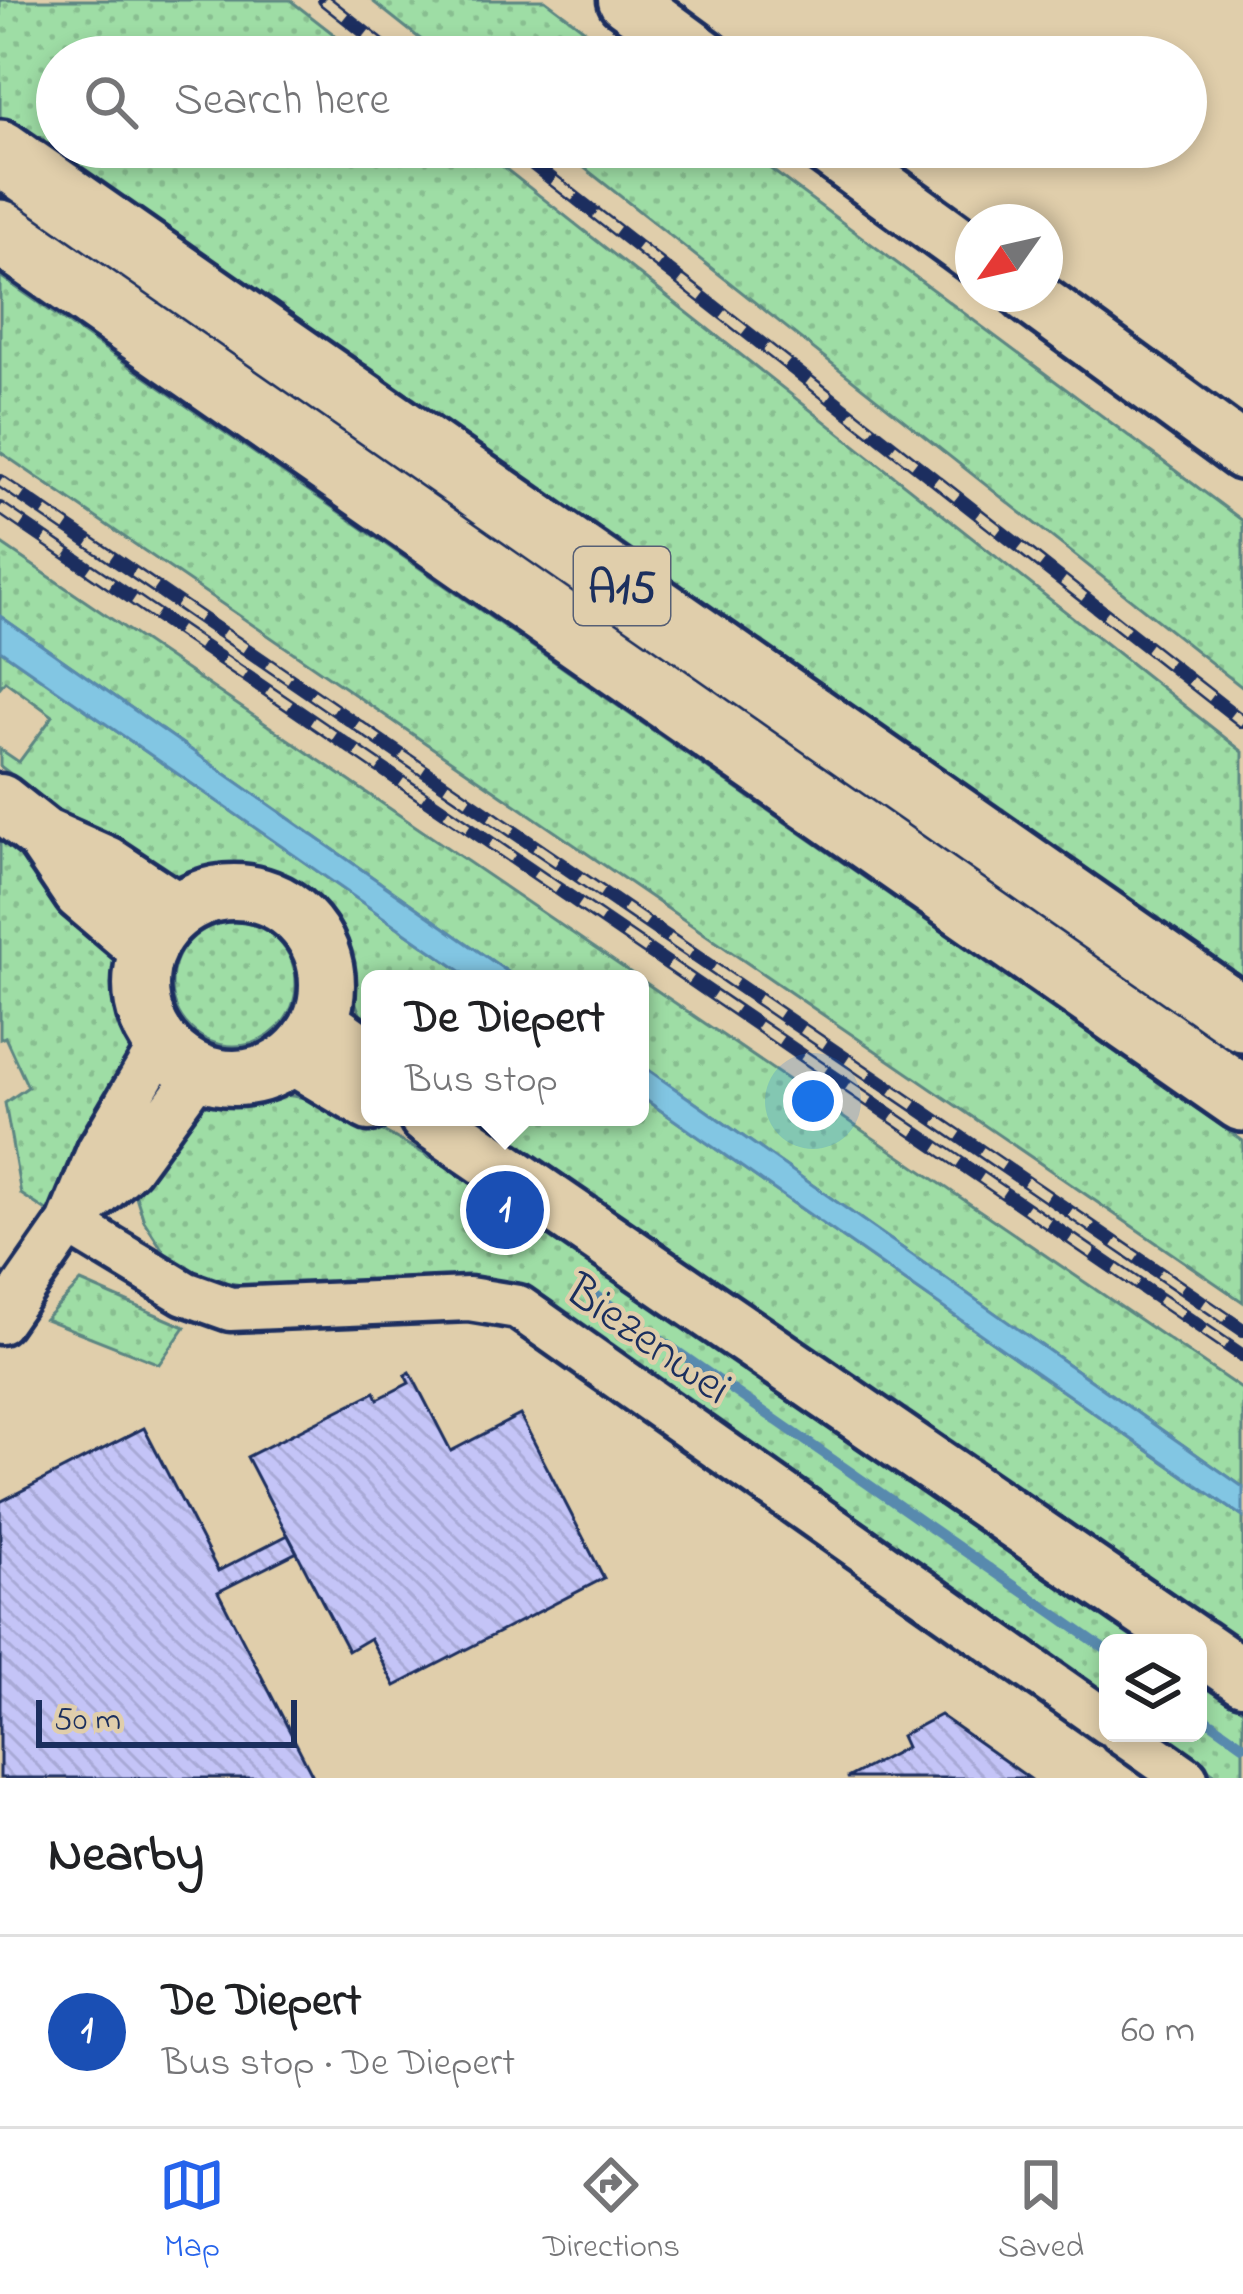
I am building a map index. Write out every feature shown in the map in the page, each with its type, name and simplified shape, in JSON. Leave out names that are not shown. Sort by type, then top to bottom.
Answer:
[{"type":"highway","name":"A15","points":[[0,152],[1243,1019]]},
{"type":"highway","name":"A15","points":[[0,232],[1243,1099]]},
{"type":"main road","points":[[626,0],[675,36]]},
{"type":"main road","points":[[855,168],[955,241]]},
{"type":"main road","points":[[1052,312],[1243,452]]},
{"type":"main road","points":[[0,802],[43,836],[81,893],[163,930]]},
{"type":"main road","points":[[234,892],[264,896],[291,911],[312,934],[324,962],[327,992],[306,1039],[272,1070],[248,1076],[224,1077],[181,1057],[149,1022],[142,998],[142,974],[163,930],[204,897],[234,892]]},
{"type":"main road","points":[[306,1039],[361,1055]]},
{"type":"main road","points":[[306,1039],[361,1094]]},
{"type":"main road","points":[[438,1126],[1179,1634]]},
{"type":"main road","points":[[1207,1653],[1243,1677]]},
{"type":"street","points":[[0,1322],[69,1223],[98,1150],[181,1057]]},
{"type":"street","name":"Biezenwei","points":[[69,1223],[185,1293],[230,1309],[469,1299],[518,1307],[1099,1717]]},
{"type":"street","points":[[1135,1742],[1186,1778]]},
{"type":"green space","points":[[0,0],[290,0],[336,36],[36,36],[36,141],[0,116]]},
{"type":"green space","points":[[371,0],[545,0],[593,36],[416,36]]},
{"type":"green space","points":[[75,168],[505,168],[1243,752],[1243,979],[398,393],[274,301],[263,299]]},
{"type":"green space","points":[[585,168],[769,168],[955,306],[955,312],[962,312],[1243,521],[1243,688]]},
{"type":"green space","points":[[0,276],[1243,1141],[1243,1302],[0,452]]},
{"type":"green space","points":[[0,543],[627,970],[505,970],[0,616]]},
{"type":"green space","points":[[0,650],[459,970],[361,970],[361,1016],[335,927],[311,890],[282,874],[245,866],[224,866],[185,877],[155,870],[108,847],[0,766],[0,749],[19,762],[53,716],[5,681],[0,687]]},
{"type":"green space","points":[[0,835],[90,915],[121,958],[130,1023],[131,1061],[51,1214],[21,1194],[5,1103],[28,1087],[5,1037],[0,1039]]},
{"type":"green space","points":[[234,922],[258,926],[278,940],[292,960],[296,984],[292,1008],[278,1028],[258,1042],[234,1046],[210,1042],[190,1028],[176,1008],[172,984],[176,960],[190,940],[210,926]]},
{"type":"green space","points":[[649,985],[1243,1390],[1243,1487],[649,1070]]},
{"type":"green space","points":[[262,1092],[329,1101],[361,1119],[361,1126],[374,1126],[543,1220],[1135,1634],[1099,1634],[1099,1694],[510,1284],[257,1288],[198,1277],[166,1255],[144,1221],[134,1190],[164,1140],[204,1105]]},
{"type":"green space","points":[[649,1102],[1243,1517],[1243,1655],[484,1126],[649,1126]]},
{"type":"green space","points":[[81,1282],[185,1327],[159,1364],[45,1319]]},
{"type":"green space","points":[[1207,1684],[1243,1710],[1243,1778],[1220,1778],[1169,1742],[1207,1742]]},
{"type":"water","points":[[0,616],[505,970],[459,970],[0,650]]},
{"type":"water","points":[[649,1070],[1243,1487],[1243,1517],[649,1102]]},
{"type":"building","points":[[410,1372],[451,1451],[520,1415],[604,1578],[395,1686],[370,1638],[348,1651],[247,1457],[375,1392],[378,1399],[409,1383],[405,1375]]},
{"type":"building","points":[[144,1428],[218,1571],[288,1535],[297,1552],[218,1592],[314,1778],[0,1778],[0,1502]]},
{"type":"building","points":[[940,1715],[1029,1778],[847,1778],[906,1747],[901,1736]]},
{"type":"waterway","points":[[586,1288],[1099,1645]]},
{"type":"waterway","points":[[1207,1719],[1243,1745]]},
{"type":"railway","points":[[324,0],[369,36]]},
{"type":"railway","points":[[538,168],[1243,722]]},
{"type":"railway","points":[[0,481],[1243,1330]]},
{"type":"railway","points":[[0,508],[1243,1356]]},
{"type":"place","name":"De Diepert","points":[[505,1210]]}]
